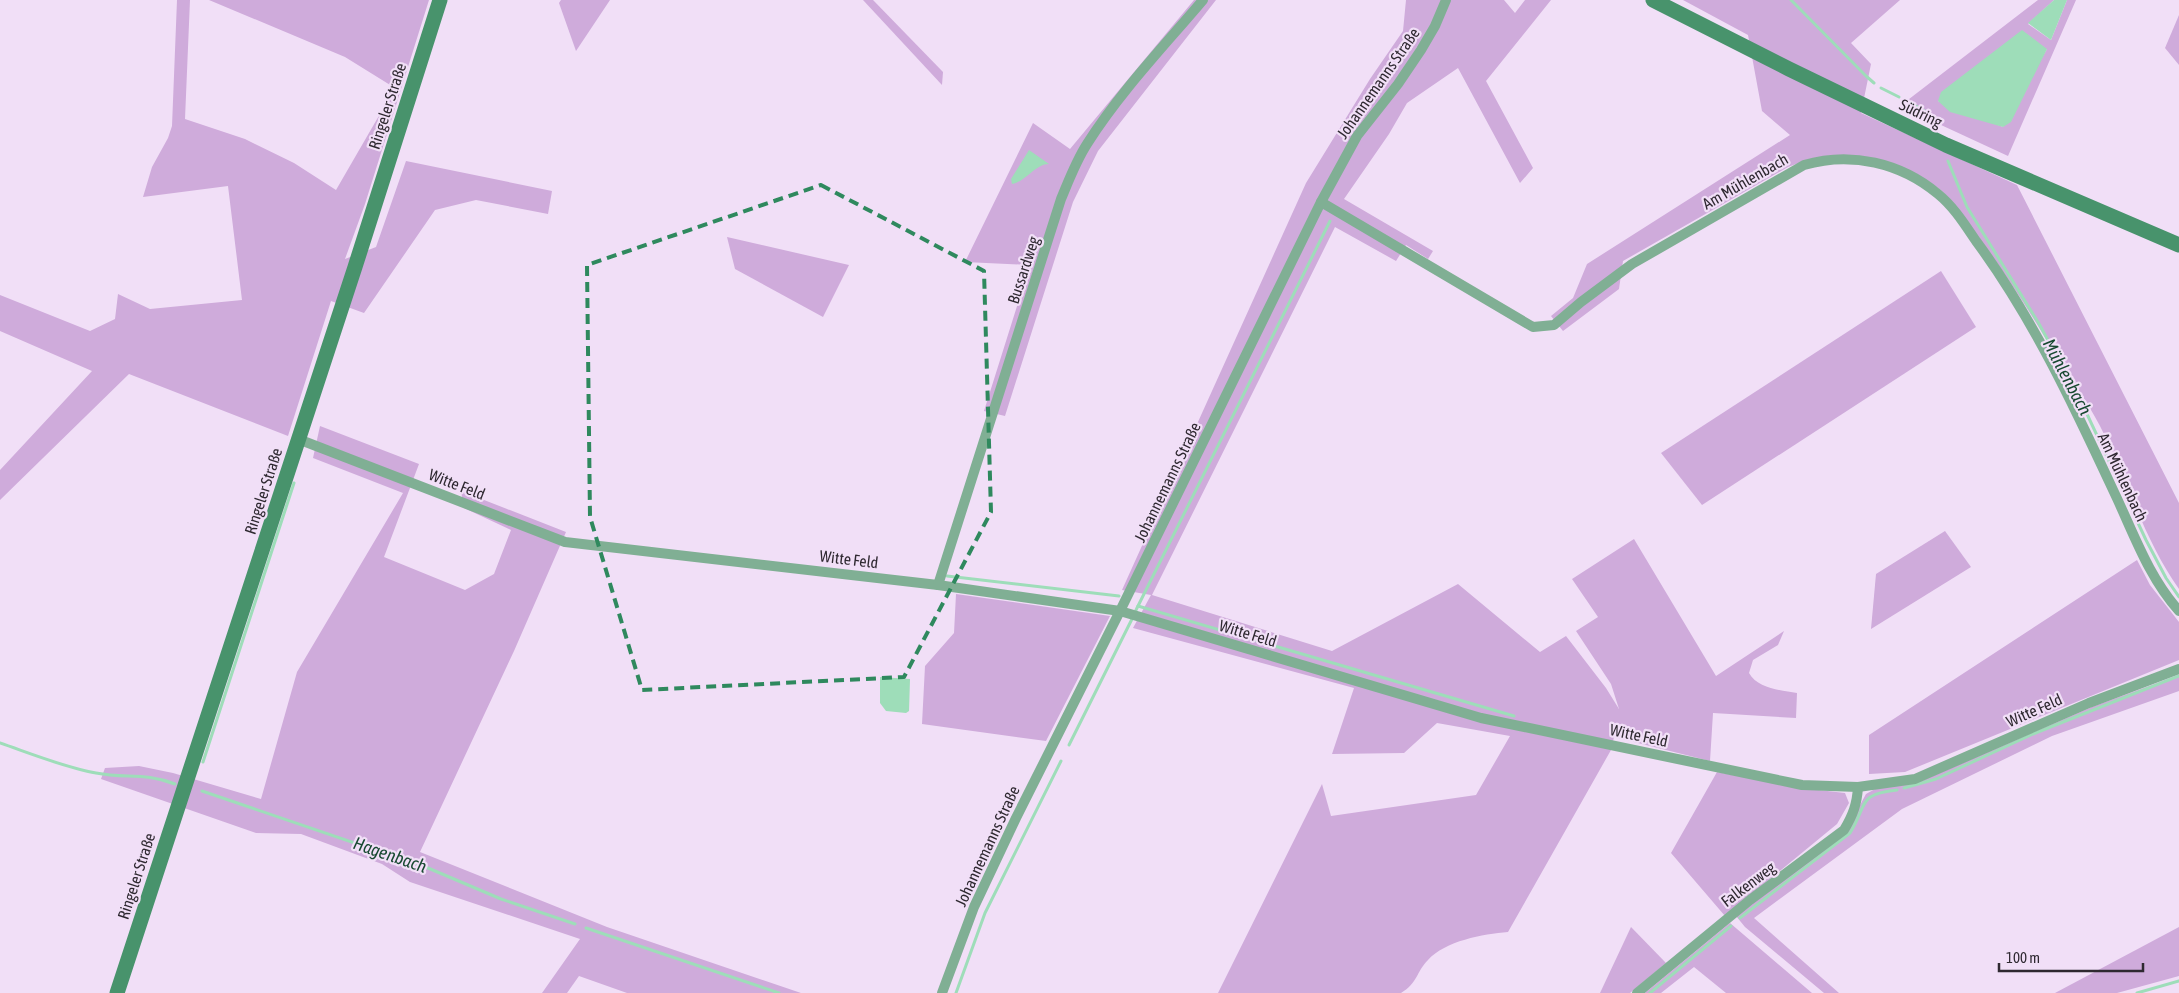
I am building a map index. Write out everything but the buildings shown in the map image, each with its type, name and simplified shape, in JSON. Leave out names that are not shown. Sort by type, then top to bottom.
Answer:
[{"type":"street","name":"Ringeler Straße","points":[[116,993],[440,0]]},
{"type":"street","name":"Bussardweg","points":[[938,585],[1061,199],[1075,165],[1087,143],[1129,87],[1203,0]]},
{"type":"street","name":"Johannemanns Straße","points":[[942,993],[974,907],[1321,202],[1357,136],[1398,84],[1421,50],[1435,26],[1446,0]]},
{"type":"street","name":"Südring","points":[[1653,0],[1789,69],[1946,145],[2179,246]]},
{"type":"street","name":"Am Mühlenbach","points":[[1321,202],[1533,326],[1554,325],[1632,264],[1804,164],[1824,159],[1866,160],[1912,176],[1940,195],[1952,208],[1987,255],[2022,312],[2076,409],[2146,564],[2163,593],[2179,611]]},
{"type":"street","name":"Witte Feld","points":[[298,439],[566,542],[938,585],[1120,611],[1481,718],[1802,785],[1858,787],[1915,779],[2089,703],[2179,669]]},
{"type":"street","name":"Falkenweg","points":[[1637,993],[1750,900],[1844,830],[1852,817],[1857,803],[1858,787]]},
{"type":"highlighted area","points":[[821,185],[984,271],[991,512],[904,677],[642,690],[590,517],[587,265]]},
{"type":"shaded area","points":[[177,0],[190,0],[185,119],[245,139],[294,163],[336,190],[395,88],[345,57],[209,0],[429,0],[365,204],[345,259],[376,247],[406,161],[552,191],[548,214],[476,200],[435,210],[364,313],[331,301],[288,436],[129,374],[0,500],[0,470],[92,371],[0,331],[0,295],[90,331],[115,319],[118,294],[150,309],[242,300],[228,186],[143,197],[152,167],[168,138],[172,126]]},
{"type":"shaded area","points":[[561,0],[610,0],[576,51],[559,3]]},
{"type":"shaded area","points":[[863,0],[873,0],[943,72],[942,85]]},
{"type":"shaded area","points":[[1194,0],[1216,0],[1098,151],[1073,202],[1005,416],[984,411],[1030,265],[965,262],[1033,123],[1070,149]]},
{"type":"shaded area","points":[[1406,0],[1504,0],[1515,13],[1525,0],[1551,0],[1486,81],[1533,168],[1520,183],[1458,68],[1407,103],[1389,134],[1344,199],[1433,251],[1428,259],[1406,245],[1396,261],[1335,227],[1152,595],[1332,651],[1458,584],[1540,652],[1566,636],[1606,688],[1619,709],[1611,684],[1576,631],[1598,617],[1572,579],[1634,539],[1716,676],[1784,631],[1778,645],[1753,660],[1749,673],[1764,686],[1797,693],[1796,718],[1713,713],[1710,761],[1614,737],[1611,750],[1508,932],[1454,943],[1435,953],[1421,969],[1411,985],[1401,993],[1218,993],[1322,784],[1331,816],[1476,795],[1510,736],[1437,723],[1404,753],[1332,754],[1354,688],[1133,628],[1151,595],[1122,590],[1306,183],[1370,79],[1403,31]]},
{"type":"shaded area","points":[[1683,0],[1900,0],[1851,43],[1871,64],[1861,113],[2017,185],[2179,503],[2179,589],[2146,530],[2110,446],[2095,417],[2012,286],[1989,252],[1945,195],[1938,188],[1902,168],[1884,161],[1847,155],[1808,160],[1788,167],[1623,261],[1619,289],[1563,331],[1551,316],[1573,298],[1587,264],[1790,135],[1762,111],[1748,35]]},
{"type":"shaded area","points":[[2038,0],[2054,0],[2028,24],[2051,40],[2067,0],[2076,0],[2008,156],[1900,106]],"holes":[[[2047,49],[2003,127],[1938,101]]]},
{"type":"shaded area","points":[[2054,0],[2067,0],[2051,40],[2028,23]]},
{"type":"shaded area","points":[[2179,15],[2179,65],[2165,48]]},
{"type":"shaded area","points":[[2022,30],[2047,49],[2011,122],[2003,127],[1950,112],[1938,101],[1941,92]]},
{"type":"shaded area","points":[[1029,150],[1049,164],[1039,167],[1022,180],[1012,184],[1011,179]]},
{"type":"shaded area","points":[[727,237],[849,265],[823,317],[735,269]]},
{"type":"shaded area","points":[[1941,271],[1976,327],[1702,505],[1661,453]]},
{"type":"shaded area","points":[[320,426],[419,464],[384,557],[465,590],[494,574],[511,530],[464,508],[461,491],[566,532],[514,651],[420,852],[607,927],[801,993],[627,993],[579,976],[567,993],[542,993],[580,939],[410,882],[382,864],[301,834],[256,833],[101,779],[105,768],[139,766],[173,773],[261,799],[297,672],[403,493],[313,458]]},
{"type":"shaded area","points":[[1945,531],[1971,567],[1871,629],[1876,574]]},
{"type":"shaded area","points":[[2137,560],[2150,585],[2179,622],[2179,660],[1905,772],[1869,774],[1869,735]]},
{"type":"shaded area","points":[[956,594],[1110,616],[1046,741],[922,724],[925,666],[954,633]]},
{"type":"shaded area","points":[[2179,675],[2179,691],[2052,736],[1902,809],[1754,918],[1839,993],[1824,993],[1745,927],[1736,916],[1846,831],[1866,794],[1875,789],[1919,782],[2092,707]]},
{"type":"shaded area","points":[[880,677],[910,679],[909,711],[906,713],[886,711],[880,703]]},
{"type":"shaded area","points":[[1717,772],[1801,788],[1845,793],[1849,803],[1837,824],[1725,916],[1671,853]]},
{"type":"shaded area","points":[[1730,923],[1812,993],[1726,993],[1694,967],[1661,993],[1645,993]]},
{"type":"shaded area","points":[[1631,927],[1666,963],[1630,993],[1600,993]]},
{"type":"shaded area","points":[[2179,927],[2179,976],[2117,993],[2055,993]]},
{"type":"waterway","name":"Mühlenbach","points":[[1791,0],[1874,83]]},
{"type":"waterway","name":"Mühlenbach","points":[[1881,88],[1899,97]]},
{"type":"waterway","name":"Mühlenbach","points":[[1905,100],[1930,114],[1933,122]]},
{"type":"waterway","name":"Mühlenbach","points":[[1948,161],[1967,207],[2038,322],[2079,397],[2146,540],[2166,578],[2179,597]]},
{"type":"waterway","points":[[1136,610],[1330,221]]},
{"type":"waterway","points":[[203,762],[294,483]]},
{"type":"waterway","points":[[947,576],[1119,596]]},
{"type":"waterway","points":[[1138,606],[1514,716]]},
{"type":"waterway","points":[[1069,745],[1132,619]]},
{"type":"waterway","points":[[1904,788],[1936,779],[2033,734],[2179,676]]},
{"type":"waterway","name":"Hagenbach","points":[[0,743],[84,771],[107,775],[154,778],[175,784]]},
{"type":"waterway","points":[[956,993],[985,913],[1061,761]]},
{"type":"waterway","points":[[1740,918],[1850,833],[1865,802],[1869,798],[1875,794],[1897,790]]},
{"type":"waterway","name":"Hagenbach","points":[[202,791],[428,868],[501,899],[575,924]]},
{"type":"waterway","points":[[1650,993],[1731,926]]},
{"type":"waterway","name":"Hagenbach","points":[[586,928],[779,993]]},
{"type":"waterway","points":[[2137,993],[2179,981]]}]
